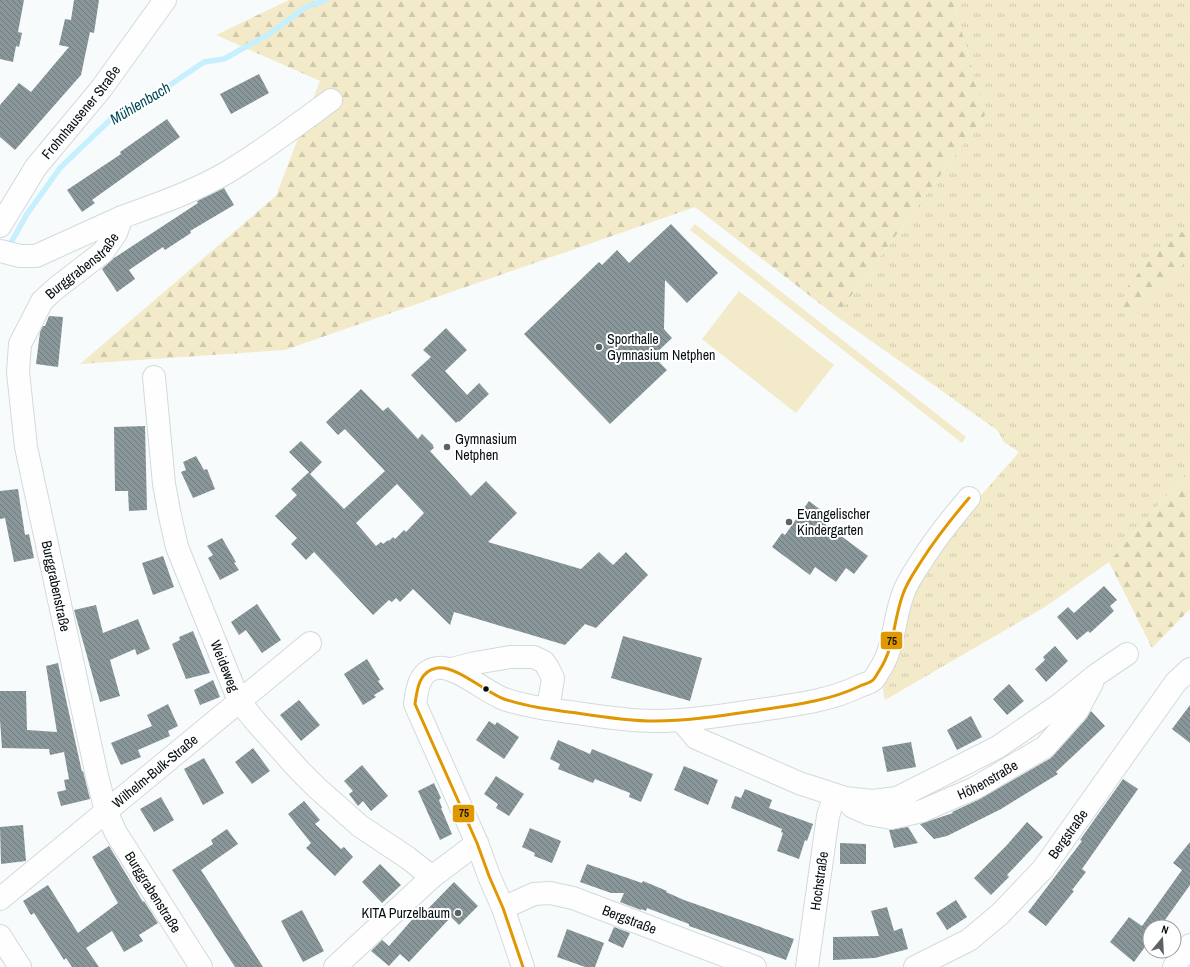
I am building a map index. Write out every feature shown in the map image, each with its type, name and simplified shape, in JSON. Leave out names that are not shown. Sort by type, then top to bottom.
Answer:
[{"type":"street","name":"Frohnhausener Straße","points":[[0,226],[36,167],[101,89],[165,0]]},
{"type":"street","name":"Burggrabenstraße","points":[[10,253],[36,256],[122,217],[177,198],[225,173],[278,139],[331,100]]},
{"type":"street","name":"Burggrabenstraße","points":[[122,217],[116,233],[103,252],[55,289],[42,301],[20,344],[18,372],[26,447],[97,776],[106,811],[116,833],[201,967]]},
{"type":"street","name":"Weideweg","points":[[154,377],[164,484],[177,546],[239,701],[299,770],[317,788],[360,826],[408,858],[432,877]]},
{"type":"street","points":[[523,967],[503,908],[477,843],[415,704],[420,679],[429,671],[438,668],[452,670],[503,698],[548,709],[620,720],[681,720],[715,717],[813,701],[852,690],[872,680],[886,661],[892,642],[902,594],[931,545],[969,498]]},
{"type":"street","name":"Wilhelm-Bulk-Straße","points":[[0,899],[310,643]]},
{"type":"street","name":"Höhenstraße","points":[[681,720],[696,738],[799,783],[840,796],[872,801],[897,798],[998,747],[1059,705],[1096,674],[1127,654]]},
{"type":"street","points":[[452,670],[475,662],[534,657],[544,662],[553,678],[548,709]]},
{"type":"street","name":"Bergstraße","points":[[915,967],[969,940],[1000,914],[1043,869],[1176,682],[1190,669]]},
{"type":"street","name":"Hochstraße","points":[[807,967],[828,816],[840,796]]},
{"type":"street","points":[[335,967],[432,877],[477,843]]},
{"type":"street","name":"Bergstraße","points":[[503,908],[534,894],[550,892],[573,898],[755,967]]},
{"type":"street","points":[[0,936],[20,967]]},
{"type":"street","points":[[1174,967],[1190,946]]},
{"type":"green space","points":[[289,0],[953,0],[985,115],[836,316],[695,207],[285,350],[80,364],[276,196],[320,81],[216,35]]},
{"type":"green space","points":[[953,0],[1190,0],[1190,469],[1109,562],[1045,607],[885,700],[881,680],[909,595],[983,493],[1019,452],[1004,442],[997,430],[836,316],[985,115]]},
{"type":"green space","points":[[695,224],[966,437],[962,443],[690,230]]},
{"type":"green space","points":[[1182,232],[1190,237],[1189,258],[1134,316],[1119,308],[1128,286],[1165,241]]},
{"type":"green space","points":[[739,291],[834,365],[796,413],[702,339]]},
{"type":"green space","points":[[1190,469],[1190,609],[1152,648],[1109,562]]},
{"type":"building","points":[[0,0],[24,0],[18,32],[22,33],[19,47],[16,46],[13,62],[0,59]]},
{"type":"building","points":[[74,0],[99,0],[94,33],[90,32],[81,75],[15,150],[0,137],[0,105],[19,83],[31,92],[69,47],[59,45],[65,19],[71,20]]},
{"type":"building","points":[[259,74],[269,93],[231,114],[220,94]]},
{"type":"building","points":[[167,119],[180,137],[92,200],[95,203],[82,212],[67,190],[121,154],[120,152]]},
{"type":"building","points":[[224,188],[234,205],[190,231],[191,233],[165,250],[163,247],[129,270],[135,279],[117,292],[102,269],[114,258],[198,203],[197,201]]},
{"type":"building","name":"Sporthalle Gymnasium Netphen","points":[[671,224],[718,273],[687,303],[665,280],[664,329],[672,338],[653,356],[667,370],[610,424],[524,334],[599,262],[602,265],[617,250],[629,263]]},
{"type":"building","points":[[49,316],[63,317],[58,367],[36,364],[40,332],[43,326],[45,326]]},
{"type":"building","points":[[446,328],[467,350],[445,371],[467,395],[479,383],[489,394],[459,422],[458,421],[456,423],[411,375],[431,357],[423,350]]},
{"type":"building","points":[[361,389],[383,411],[388,407],[418,439],[422,434],[433,445],[434,448],[430,451],[471,496],[486,481],[517,513],[488,542],[581,569],[599,552],[613,565],[626,552],[648,575],[596,628],[585,624],[565,645],[454,612],[450,625],[413,589],[400,602],[396,598],[392,602],[389,600],[373,615],[314,552],[306,560],[291,544],[297,538],[275,516],[297,495],[291,489],[309,472],[289,452],[301,441],[322,462],[310,474],[344,509],[385,471],[345,429],[338,435],[326,422]],"holes":[[[397,484],[424,513],[406,532],[404,530],[395,539],[393,537],[389,541],[388,540],[383,544],[381,542],[376,546],[356,523]]]},
{"type":"building","points":[[145,426],[147,510],[129,511],[128,491],[115,491],[114,427]]},
{"type":"building","points":[[196,456],[204,470],[207,469],[215,489],[193,498],[181,472],[186,470],[183,462]]},
{"type":"building","points":[[18,489],[25,535],[29,534],[34,558],[14,562],[5,518],[0,519],[0,491]]},
{"type":"building","points":[[809,501],[826,514],[821,521],[868,556],[854,574],[846,568],[836,582],[815,567],[810,575],[772,547],[782,533],[785,535]]},
{"type":"building","points":[[222,538],[239,570],[220,580],[208,558],[213,555],[207,546]]},
{"type":"building","points":[[163,556],[174,587],[153,595],[142,563]]},
{"type":"building","points":[[1104,586],[1117,600],[1110,606],[1114,611],[1090,633],[1088,631],[1077,640],[1057,617],[1068,607],[1074,613]]},
{"type":"building","points":[[257,604],[281,640],[262,653],[246,630],[239,635],[231,622]]},
{"type":"building","points":[[96,605],[103,633],[138,619],[150,649],[137,655],[135,649],[110,660],[120,696],[100,702],[74,610]]},
{"type":"building","points":[[193,631],[210,673],[186,679],[172,644],[180,640],[179,637]]},
{"type":"building","points":[[623,636],[702,658],[690,701],[611,678]]},
{"type":"building","points":[[1055,646],[1068,661],[1046,682],[1035,669],[1045,660],[1043,657]]},
{"type":"building","points":[[367,659],[380,680],[378,681],[384,689],[374,695],[376,697],[363,705],[344,674]]},
{"type":"building","points":[[58,663],[82,772],[83,771],[90,799],[61,806],[57,792],[66,790],[64,780],[69,779],[64,752],[50,755],[49,749],[2,748],[0,720],[0,691],[26,691],[27,730],[57,732],[46,666]]},
{"type":"building","points":[[213,680],[220,697],[200,705],[194,690]]},
{"type":"building","points":[[1009,684],[1024,701],[1007,715],[993,699]]},
{"type":"building","points":[[299,700],[320,725],[301,741],[280,715]]},
{"type":"building","points":[[168,704],[178,726],[168,731],[170,736],[138,750],[141,757],[121,765],[111,743],[152,726],[147,715]]},
{"type":"building","points":[[1190,705],[1190,743],[1172,729]]},
{"type":"building","points":[[1091,711],[1105,726],[1056,772],[1058,774],[1001,809],[947,836],[934,839],[920,824],[953,813],[952,812],[980,799],[1051,758],[1086,719]]},
{"type":"building","points":[[971,716],[982,737],[957,750],[947,730]]},
{"type":"building","points":[[489,721],[495,725],[497,722],[519,737],[504,759],[476,740]]},
{"type":"building","points":[[558,740],[590,754],[592,749],[653,774],[641,802],[629,797],[630,793],[595,779],[593,783],[558,769],[560,764],[550,759]]},
{"type":"building","points":[[911,742],[916,767],[887,772],[882,747]]},
{"type":"building","points":[[253,748],[270,771],[252,784],[235,762]]},
{"type":"building","points":[[204,758],[224,793],[203,805],[184,769]]},
{"type":"building","points":[[362,765],[388,796],[371,811],[363,801],[358,806],[349,794],[353,791],[344,781]]},
{"type":"building","points":[[684,766],[718,780],[708,805],[674,790]]},
{"type":"building","points":[[496,776],[524,794],[509,816],[496,808],[498,804],[484,794]]},
{"type":"building","points":[[1123,779],[1138,789],[1082,869],[1086,872],[1072,890],[1074,891],[1046,926],[1028,912],[1082,841],[1080,840]]},
{"type":"building","points":[[434,783],[441,798],[439,800],[441,808],[452,834],[440,840],[418,791]]},
{"type":"building","points":[[745,789],[772,800],[769,808],[813,824],[807,841],[805,840],[799,859],[777,851],[783,833],[781,832],[782,829],[731,808],[735,796],[741,798]]},
{"type":"building","points":[[161,797],[174,820],[154,832],[140,809]]},
{"type":"building","points":[[304,801],[320,820],[315,824],[341,849],[344,847],[353,857],[335,876],[306,848],[311,843],[288,814]]},
{"type":"building","points":[[1027,822],[1043,837],[1007,875],[1009,877],[991,895],[974,878],[1007,845]]},
{"type":"building","points":[[23,825],[26,861],[1,864],[0,827]]},
{"type":"building","points":[[908,827],[918,843],[894,848],[889,830]]},
{"type":"building","points":[[530,828],[561,841],[552,863],[534,856],[535,853],[522,847]]},
{"type":"building","points":[[227,829],[238,844],[201,870],[263,967],[235,967],[172,870],[213,844],[211,840]]},
{"type":"building","points":[[1190,842],[1190,885],[1166,919],[1147,919],[1182,870],[1173,863]]},
{"type":"building","points":[[840,843],[866,844],[866,864],[840,864]]},
{"type":"building","points":[[109,846],[143,902],[144,901],[158,923],[139,935],[143,941],[124,952],[112,931],[86,948],[99,967],[72,967],[66,958],[64,960],[34,913],[31,915],[23,901],[48,885],[78,933],[118,903],[92,857]]},
{"type":"building","points":[[380,864],[401,885],[382,903],[362,882]]},
{"type":"building","points":[[587,864],[642,883],[643,881],[684,900],[794,939],[786,960],[689,926],[689,924],[647,908],[646,911],[641,910],[620,902],[624,893],[611,893],[580,882]]},
{"type":"building","points":[[454,882],[478,906],[459,925],[451,917],[409,962],[400,954],[389,966],[371,951],[382,940],[389,946],[417,914],[420,917]]},
{"type":"building","points":[[956,900],[967,917],[947,930],[936,913]]},
{"type":"building","points":[[887,907],[894,931],[902,928],[908,949],[875,958],[833,960],[833,937],[879,936],[871,911]]},
{"type":"building","points":[[302,910],[324,951],[303,962],[281,921]]},
{"type":"building","points":[[1129,917],[1142,926],[1142,951],[1134,962],[1110,942]]},
{"type":"building","points":[[614,927],[630,933],[623,948],[608,941]]},
{"type":"building","points":[[567,929],[604,943],[595,967],[585,967],[557,957]]},
{"type":"waterway","name":"Mühlenbach","points":[[8,248],[27,214],[60,168],[110,120],[134,105],[158,93],[204,62],[224,59],[269,34],[306,7],[326,0]]},
{"type":"transit line","name":"75","points":[[523,967],[503,908],[477,843],[415,704],[418,687],[426,673],[437,668],[445,668],[462,675],[496,696],[522,704],[635,720],[681,720],[824,699],[848,691],[873,680],[888,653],[900,604],[909,581],[927,552],[969,498]]},
{"type":"place","name":"Sporthalle Gymnasium Netphen","points":[[599,347]]},
{"type":"place","name":"Gymnasium Netphen","points":[[447,447]]},
{"type":"place","name":"Evangelischer Kindergarten","points":[[789,522]]},
{"type":"place","name":"KITA Purzelbaum","points":[[458,913]]}]
